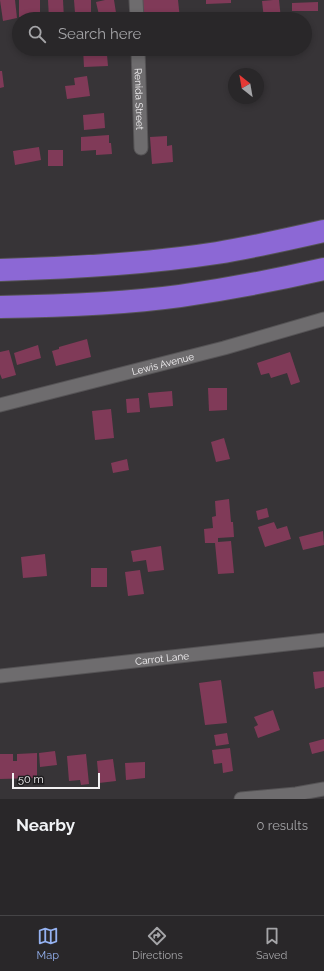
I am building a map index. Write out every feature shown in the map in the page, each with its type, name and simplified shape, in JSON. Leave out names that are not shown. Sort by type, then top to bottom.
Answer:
[{"type":"highway","points":[[0,270],[76,268],[176,259],[272,243],[324,230]]},
{"type":"highway","points":[[0,307],[97,303],[178,296],[271,281],[324,269]]},
{"type":"street","points":[[136,0],[137,12]]},
{"type":"street","name":"Renida Street","points":[[138,56],[141,148]]},
{"type":"street","name":"Lewis Avenue","points":[[0,404],[224,348],[324,319]]},
{"type":"street","name":"Carrot Lane","points":[[0,676],[324,640]]},
{"type":"street","points":[[241,799],[296,794],[324,789]]},
{"type":"building","points":[[0,0],[15,0],[16,12],[12,12],[12,19],[3,21]]},
{"type":"building","points":[[19,0],[40,0],[40,12],[19,12]]},
{"type":"building","points":[[48,0],[63,0],[64,12],[49,12]]},
{"type":"building","points":[[74,0],[91,0],[91,12],[75,12]]},
{"type":"building","points":[[114,0],[116,12],[98,12],[96,2]]},
{"type":"building","points":[[142,0],[178,0],[179,12],[143,12]]},
{"type":"building","points":[[206,0],[231,0],[231,3],[206,4]]},
{"type":"building","points":[[279,0],[280,12],[263,12],[262,1]]},
{"type":"building","points":[[318,2],[318,11],[292,11],[292,3]]},
{"type":"building","points":[[83,56],[107,56],[108,66],[84,67]]},
{"type":"building","points":[[0,71],[2,71],[4,87],[0,88]]},
{"type":"building","points":[[87,76],[90,96],[67,99],[65,86],[75,85],[74,78]]},
{"type":"building","points":[[104,113],[105,128],[84,130],[83,115]]},
{"type":"building","points":[[109,135],[109,143],[111,143],[112,154],[96,155],[96,150],[81,151],[81,137]]},
{"type":"building","points":[[167,136],[167,146],[172,145],[173,162],[152,164],[150,137]]},
{"type":"building","points":[[39,147],[41,160],[15,165],[13,151]]},
{"type":"building","points":[[48,150],[63,150],[63,166],[48,166]]},
{"type":"building","points":[[87,339],[91,357],[56,366],[52,351],[59,349],[59,347]]},
{"type":"building","points":[[38,345],[41,358],[17,365],[14,353]]},
{"type":"building","points":[[9,350],[16,375],[2,379],[0,374],[0,352]]},
{"type":"building","points":[[290,352],[300,382],[291,385],[287,373],[271,378],[269,373],[261,375],[257,363]]},
{"type":"building","points":[[208,388],[227,388],[227,410],[209,411]]},
{"type":"building","points":[[172,391],[173,406],[150,408],[148,393]]},
{"type":"building","points":[[139,398],[140,412],[127,413],[126,399]]},
{"type":"building","points":[[111,409],[114,438],[95,440],[92,411]]},
{"type":"building","points":[[224,438],[230,459],[216,462],[211,442]]},
{"type":"building","points":[[127,459],[129,470],[113,473],[111,463]]},
{"type":"building","points":[[229,499],[234,537],[218,538],[218,542],[231,541],[234,573],[218,574],[215,543],[205,543],[204,529],[213,528],[212,517],[216,516],[215,501]]},
{"type":"building","points":[[267,508],[269,517],[258,520],[256,511]]},
{"type":"building","points":[[274,522],[277,529],[287,526],[291,539],[265,547],[258,527]]},
{"type":"building","points":[[323,531],[324,545],[303,550],[299,537]]},
{"type":"building","points":[[161,546],[164,570],[148,572],[146,560],[133,562],[131,551]]},
{"type":"building","points":[[45,554],[47,576],[23,578],[21,557]]},
{"type":"building","points":[[91,568],[107,568],[107,587],[91,587]]},
{"type":"building","points":[[140,570],[144,594],[128,596],[125,572]]},
{"type":"building","points":[[324,671],[324,687],[315,689],[313,672]]},
{"type":"building","points":[[221,680],[227,723],[205,725],[199,683]]},
{"type":"building","points":[[273,710],[280,730],[258,738],[254,727],[258,725],[254,717]]},
{"type":"building","points":[[227,733],[229,744],[216,746],[214,735]]},
{"type":"building","points":[[324,739],[324,751],[312,754],[309,743]]},
{"type":"building","points":[[230,748],[233,771],[223,773],[222,763],[214,764],[212,750]]},
{"type":"building","points":[[55,751],[57,765],[40,767],[39,753]]},
{"type":"building","points":[[37,753],[37,778],[0,779],[0,754],[13,754],[13,761],[17,761],[17,754]]},
{"type":"building","points":[[86,754],[89,784],[81,785],[80,780],[69,781],[67,756]]},
{"type":"building","points":[[113,759],[116,781],[99,783],[97,761]]},
{"type":"building","points":[[145,762],[145,778],[126,780],[125,763]]}]
